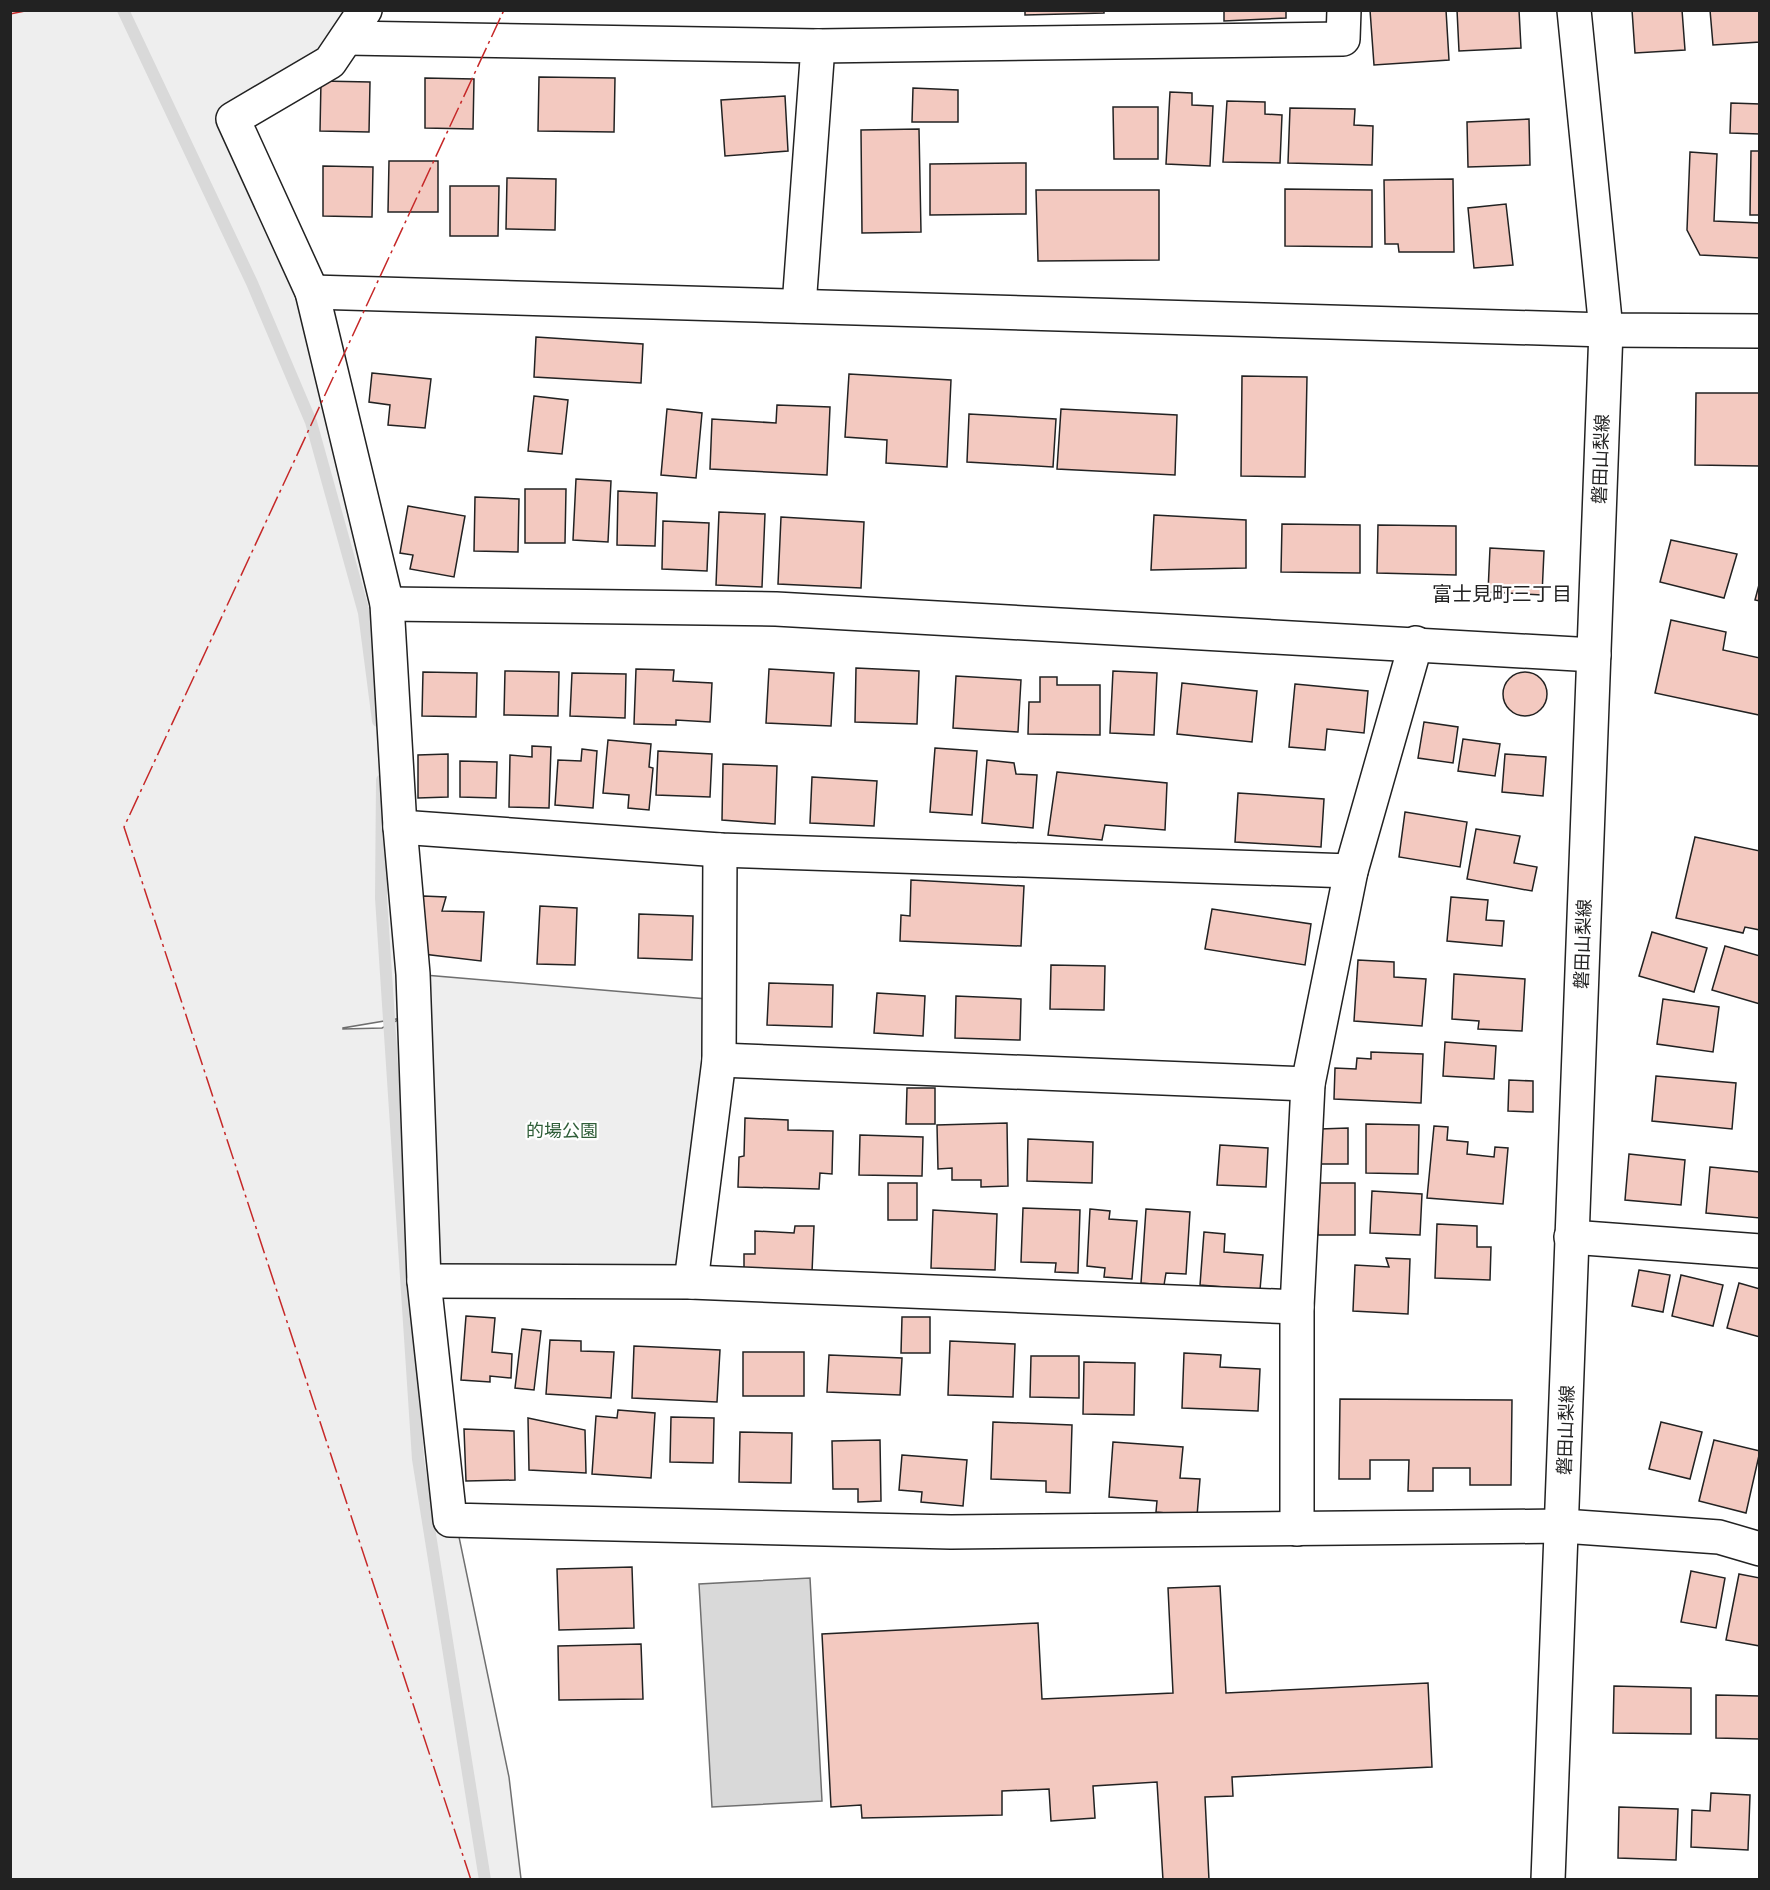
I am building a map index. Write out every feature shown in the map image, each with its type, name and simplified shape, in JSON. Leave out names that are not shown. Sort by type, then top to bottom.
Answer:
[{"type":"street","points":[[365,10],[330,62],[233,118],[312,292],[387,604],[400,827],[413,974],[424,1281],[450,1520],[951,1532],[1563,1526],[1719,1537],[1760,1549]]},
{"type":"street","points":[[347,38],[818,46],[1343,39],[1344,10]]},
{"type":"street","name":"磐田山梨線","points":[[1548,1880],[1563,1526],[1571,1237],[1605,330],[1574,10]]},
{"type":"street","points":[[799,306],[818,46]]},
{"type":"street","points":[[312,292],[1605,330],[1760,331]]},
{"type":"street","points":[[387,604],[776,609],[1416,643],[1594,655]]},
{"type":"street","points":[[1297,1529],[1297,1307],[1308,1084],[1351,871],[1416,643]]},
{"type":"street","points":[[400,827],[720,850],[1351,871]]},
{"type":"street","points":[[691,1282],[719,1060],[720,850]]},
{"type":"street","points":[[719,1060],[1308,1084]]},
{"type":"street","points":[[1571,1237],[1760,1251]]},
{"type":"street","points":[[424,1281],[691,1282],[1297,1307]]},
{"type":"green space","name":"的場公園","points":[[11,11],[363,11],[329,58],[233,119],[295,255],[387,604],[413,974],[719,1000],[691,1282],[423,1271],[408,1292],[509,1777],[521,1879],[11,1880]],"holes":[[[402,1018],[382,1028],[343,1029]]]},
{"type":"shaded area","points":[[810,1578],[822,1801],[712,1807],[699,1584]]},
{"type":"building","points":[[1025,10],[1104,10],[1104,13],[1025,15]]},
{"type":"building","points":[[1224,10],[1286,10],[1286,18],[1224,21]]},
{"type":"building","points":[[1370,10],[1446,10],[1449,60],[1374,65]]},
{"type":"building","points":[[1457,10],[1519,10],[1521,48],[1459,51]]},
{"type":"building","points":[[1632,10],[1682,10],[1685,50],[1635,53]]},
{"type":"building","points":[[1710,10],[1760,10],[1760,42],[1713,45]]},
{"type":"building","points":[[539,77],[615,78],[614,132],[538,131]]},
{"type":"building","points":[[425,78],[474,79],[473,129],[425,128]]},
{"type":"building","points":[[321,81],[370,82],[369,132],[320,131]]},
{"type":"building","points":[[913,88],[958,90],[958,122],[912,122]]},
{"type":"building","points":[[1170,92],[1192,93],[1192,105],[1213,106],[1210,166],[1166,164]]},
{"type":"building","points":[[785,96],[788,151],[725,156],[721,100]]},
{"type":"building","points":[[1227,101],[1265,102],[1265,114],[1282,115],[1280,163],[1223,162]]},
{"type":"building","points":[[1731,103],[1760,104],[1760,134],[1730,133]]},
{"type":"building","points":[[1113,107],[1158,107],[1158,159],[1114,159]]},
{"type":"building","points":[[1290,108],[1355,109],[1354,125],[1373,126],[1372,165],[1288,163]]},
{"type":"building","points":[[1529,119],[1530,165],[1468,167],[1467,122]]},
{"type":"building","points":[[919,129],[921,232],[862,233],[861,130]]},
{"type":"building","points":[[1751,151],[1760,151],[1760,215],[1750,215]]},
{"type":"building","points":[[1690,152],[1717,154],[1714,221],[1760,223],[1760,258],[1700,255],[1687,230]]},
{"type":"building","points":[[389,161],[438,161],[438,212],[388,212]]},
{"type":"building","points":[[1026,163],[1026,214],[930,215],[930,164]]},
{"type":"building","points":[[323,166],[373,167],[372,217],[323,216]]},
{"type":"building","points":[[507,178],[556,179],[555,230],[506,229]]},
{"type":"building","points":[[1453,179],[1454,252],[1399,252],[1398,244],[1385,244],[1384,180]]},
{"type":"building","points":[[450,186],[499,186],[498,236],[450,236]]},
{"type":"building","points":[[1285,189],[1372,190],[1372,247],[1285,246]]},
{"type":"building","points":[[1036,190],[1159,190],[1159,260],[1038,261]]},
{"type":"building","points":[[1506,204],[1513,265],[1474,268],[1468,208]]},
{"type":"building","points":[[536,337],[643,344],[641,383],[534,377]]},
{"type":"building","points":[[372,373],[431,379],[425,428],[388,425],[390,405],[369,402]]},
{"type":"building","points":[[849,374],[951,380],[947,467],[886,463],[887,440],[845,437]]},
{"type":"building","points":[[1242,376],[1307,377],[1305,477],[1241,476]]},
{"type":"building","points":[[1696,393],[1760,393],[1760,466],[1695,465]]},
{"type":"building","points":[[534,396],[568,400],[562,454],[528,451]]},
{"type":"building","points":[[777,405],[830,407],[827,475],[710,469],[712,419],[776,423]]},
{"type":"building","points":[[667,409],[702,413],[696,478],[661,475]]},
{"type":"building","points":[[1061,409],[1177,415],[1175,475],[1057,469]]},
{"type":"building","points":[[969,414],[1056,419],[1053,467],[967,462]]},
{"type":"building","points":[[576,479],[611,481],[608,542],[573,540]]},
{"type":"building","points":[[525,489],[566,489],[565,543],[525,543]]},
{"type":"building","points":[[618,491],[657,493],[655,546],[617,545]]},
{"type":"building","points":[[475,497],[519,499],[518,552],[474,551]]},
{"type":"building","points":[[408,506],[465,516],[454,577],[410,569],[413,555],[400,553]]},
{"type":"building","points":[[719,512],[765,514],[762,587],[716,585]]},
{"type":"building","points":[[1154,515],[1246,520],[1246,568],[1151,570]]},
{"type":"building","points":[[781,517],[864,522],[861,588],[778,584]]},
{"type":"building","points":[[663,521],[709,523],[707,571],[662,569]]},
{"type":"building","points":[[1282,524],[1360,525],[1360,573],[1281,572]]},
{"type":"building","points":[[1378,525],[1456,526],[1456,575],[1377,573]]},
{"type":"building","points":[[1671,540],[1737,554],[1724,598],[1660,582]]},
{"type":"building","points":[[1490,548],[1544,551],[1542,595],[1488,592]]},
{"type":"building","points":[[1760,581],[1760,601],[1755,600]]},
{"type":"building","points":[[1671,620],[1726,632],[1723,650],[1760,658],[1759,715],[1655,693]]},
{"type":"building","points":[[856,668],[919,671],[917,724],[855,722]]},
{"type":"building","points":[[636,669],[674,670],[673,681],[712,683],[710,722],[676,720],[676,725],[634,724]]},
{"type":"building","points":[[769,669],[834,673],[831,726],[766,723]]},
{"type":"building","points":[[505,671],[559,672],[558,716],[504,715]]},
{"type":"building","points":[[1113,671],[1157,673],[1154,735],[1110,733]]},
{"type":"building","points":[[423,672],[477,673],[476,717],[422,716]]},
{"type":"building","points":[[1525,672],[1541,678],[1547,694],[1541,710],[1525,716],[1509,710],[1503,694],[1509,678]]},
{"type":"building","points":[[572,673],[626,674],[625,718],[570,716]]},
{"type":"building","points":[[956,676],[1021,680],[1018,732],[953,728]]},
{"type":"building","points":[[1040,677],[1057,677],[1057,685],[1100,685],[1100,735],[1028,734],[1029,702],[1040,702]]},
{"type":"building","points":[[1182,683],[1257,691],[1252,742],[1177,734]]},
{"type":"building","points":[[1295,684],[1368,691],[1364,733],[1327,729],[1325,750],[1289,747]]},
{"type":"building","points":[[1424,722],[1458,727],[1453,763],[1418,758]]},
{"type":"building","points":[[1463,739],[1500,744],[1495,776],[1458,771]]},
{"type":"building","points":[[608,740],[651,744],[649,767],[653,768],[649,810],[628,808],[629,795],[603,793]]},
{"type":"building","points":[[532,746],[551,747],[549,808],[509,807],[510,755],[532,757]]},
{"type":"building","points":[[935,748],[977,751],[972,815],[930,812]]},
{"type":"building","points":[[582,749],[597,751],[593,808],[555,805],[558,760],[581,761]]},
{"type":"building","points":[[658,751],[712,754],[710,797],[656,795]]},
{"type":"building","points":[[448,754],[448,797],[418,798],[418,755]]},
{"type":"building","points":[[1505,754],[1546,757],[1543,796],[1502,792]]},
{"type":"building","points":[[987,760],[1014,763],[1016,774],[1037,775],[1033,828],[982,823]]},
{"type":"building","points":[[460,761],[497,762],[496,798],[460,797]]},
{"type":"building","points":[[723,764],[777,766],[775,824],[722,820]]},
{"type":"building","points":[[1057,772],[1167,783],[1165,830],[1105,825],[1102,840],[1048,835]]},
{"type":"building","points":[[812,777],[877,781],[874,826],[810,823]]},
{"type":"building","points":[[1238,793],[1324,799],[1321,847],[1235,842]]},
{"type":"building","points":[[1405,812],[1467,822],[1460,867],[1399,857]]},
{"type":"building","points":[[1476,829],[1520,836],[1514,863],[1537,867],[1532,891],[1467,879]]},
{"type":"building","points":[[1695,837],[1760,851],[1760,930],[1745,927],[1743,933],[1676,918]]},
{"type":"building","points":[[911,880],[1024,886],[1021,946],[900,941],[901,915],[910,916]]},
{"type":"building","points":[[423,896],[446,897],[442,911],[484,912],[481,961],[423,954]]},
{"type":"building","points":[[1451,897],[1488,900],[1486,920],[1504,921],[1502,946],[1447,941]]},
{"type":"building","points":[[540,906],[577,908],[575,965],[537,964]]},
{"type":"building","points":[[1212,909],[1311,924],[1305,965],[1205,949]]},
{"type":"building","points":[[639,914],[693,916],[692,960],[638,958]]},
{"type":"building","points":[[1652,932],[1707,948],[1694,992],[1639,976]]},
{"type":"building","points":[[1725,946],[1760,956],[1760,1004],[1712,990]]},
{"type":"building","points":[[1358,960],[1394,962],[1394,977],[1426,979],[1422,1026],[1354,1021]]},
{"type":"building","points":[[1051,965],[1105,966],[1104,1010],[1050,1009]]},
{"type":"building","points":[[1454,974],[1525,979],[1522,1031],[1478,1029],[1479,1021],[1452,1019]]},
{"type":"building","points":[[769,983],[833,985],[832,1027],[767,1025]]},
{"type":"building","points":[[877,993],[925,996],[923,1036],[874,1033]]},
{"type":"building","points":[[956,996],[1021,999],[1020,1040],[955,1038]]},
{"type":"building","points":[[1663,999],[1719,1007],[1713,1052],[1657,1044]]},
{"type":"building","points":[[1445,1042],[1496,1046],[1494,1079],[1443,1076]]},
{"type":"building","points":[[1371,1052],[1423,1054],[1421,1103],[1334,1099],[1335,1068],[1356,1069],[1357,1058],[1371,1059]]},
{"type":"building","points":[[1656,1076],[1736,1083],[1732,1129],[1652,1121]]},
{"type":"building","points":[[1509,1080],[1533,1081],[1533,1112],[1508,1111]]},
{"type":"building","points":[[907,1088],[935,1088],[935,1124],[906,1124]]},
{"type":"building","points":[[745,1118],[788,1120],[788,1130],[833,1131],[832,1174],[820,1173],[819,1189],[738,1187],[739,1157],[744,1156]]},
{"type":"building","points":[[1007,1123],[1008,1186],[981,1187],[981,1180],[952,1180],[952,1168],[938,1169],[937,1125]]},
{"type":"building","points":[[1366,1124],[1419,1125],[1418,1174],[1366,1173]]},
{"type":"building","points":[[1434,1126],[1448,1127],[1447,1140],[1468,1142],[1467,1154],[1494,1157],[1495,1147],[1508,1148],[1503,1204],[1427,1198]]},
{"type":"building","points":[[1348,1128],[1348,1164],[1320,1164],[1320,1129]]},
{"type":"building","points":[[860,1135],[923,1137],[922,1176],[859,1175]]},
{"type":"building","points":[[1028,1139],[1093,1142],[1092,1183],[1027,1181]]},
{"type":"building","points":[[1220,1145],[1268,1148],[1266,1187],[1217,1185]]},
{"type":"building","points":[[1629,1154],[1685,1160],[1681,1205],[1625,1200]]},
{"type":"building","points":[[1710,1167],[1760,1172],[1760,1218],[1706,1213]]},
{"type":"building","points":[[888,1183],[917,1183],[917,1220],[888,1220]]},
{"type":"building","points":[[1318,1183],[1355,1183],[1355,1235],[1318,1235]]},
{"type":"building","points":[[1372,1191],[1422,1194],[1420,1235],[1370,1233]]},
{"type":"building","points":[[1023,1208],[1080,1210],[1078,1273],[1055,1272],[1056,1263],[1021,1262]]},
{"type":"building","points":[[1090,1209],[1110,1211],[1109,1219],[1137,1221],[1132,1279],[1104,1277],[1105,1268],[1087,1266]]},
{"type":"building","points":[[1146,1209],[1190,1212],[1186,1274],[1166,1273],[1164,1285],[1141,1283]]},
{"type":"building","points":[[933,1210],[997,1214],[995,1270],[931,1268]]},
{"type":"building","points":[[1437,1224],[1477,1226],[1477,1247],[1491,1247],[1490,1280],[1435,1278]]},
{"type":"building","points":[[795,1226],[814,1226],[812,1272],[744,1269],[744,1254],[755,1254],[755,1231],[794,1233]]},
{"type":"building","points":[[1204,1232],[1225,1234],[1224,1252],[1263,1255],[1260,1290],[1200,1285]]},
{"type":"building","points":[[1386,1258],[1410,1259],[1408,1314],[1353,1311],[1355,1265],[1389,1267]]},
{"type":"building","points":[[1639,1270],[1670,1275],[1663,1312],[1632,1306]]},
{"type":"building","points":[[1681,1275],[1723,1285],[1713,1326],[1672,1316]]},
{"type":"building","points":[[1739,1283],[1760,1289],[1760,1337],[1727,1328]]},
{"type":"building","points":[[466,1316],[495,1318],[492,1352],[512,1354],[511,1378],[490,1376],[490,1382],[461,1380]]},
{"type":"building","points":[[902,1317],[930,1317],[930,1353],[901,1353]]},
{"type":"building","points":[[522,1329],[541,1331],[534,1390],[515,1388]]},
{"type":"building","points":[[550,1340],[581,1341],[581,1351],[614,1352],[611,1398],[546,1394]]},
{"type":"building","points":[[950,1341],[1015,1344],[1013,1397],[948,1395]]},
{"type":"building","points":[[634,1346],[720,1350],[717,1402],[632,1398]]},
{"type":"building","points":[[743,1352],[804,1352],[804,1396],[743,1396]]},
{"type":"building","points":[[1184,1353],[1221,1355],[1220,1367],[1260,1369],[1258,1411],[1182,1408]]},
{"type":"building","points":[[829,1355],[902,1358],[900,1395],[827,1392]]},
{"type":"building","points":[[1031,1356],[1079,1356],[1079,1398],[1030,1397]]},
{"type":"building","points":[[1084,1362],[1135,1363],[1134,1415],[1083,1414]]},
{"type":"building","points":[[1340,1399],[1512,1400],[1511,1485],[1470,1485],[1470,1468],[1433,1468],[1433,1491],[1408,1491],[1409,1460],[1370,1460],[1370,1479],[1339,1479]]},
{"type":"building","points":[[618,1410],[655,1413],[651,1478],[592,1474],[596,1416],[617,1418]]},
{"type":"building","points":[[671,1417],[714,1418],[713,1463],[670,1462]]},
{"type":"building","points":[[528,1418],[585,1430],[586,1473],[529,1470]]},
{"type":"building","points":[[993,1422],[1072,1425],[1070,1493],[1046,1492],[1046,1481],[991,1479]]},
{"type":"building","points":[[1661,1422],[1702,1432],[1690,1479],[1649,1469]]},
{"type":"building","points":[[464,1429],[514,1431],[515,1480],[466,1481]]},
{"type":"building","points":[[740,1432],[792,1433],[791,1483],[739,1482]]},
{"type":"building","points":[[880,1440],[881,1501],[858,1502],[858,1489],[833,1489],[832,1441]]},
{"type":"building","points":[[1714,1440],[1760,1451],[1746,1513],[1699,1501]]},
{"type":"building","points":[[1113,1442],[1183,1447],[1180,1478],[1200,1479],[1197,1516],[1156,1512],[1157,1501],[1109,1497]]},
{"type":"building","points":[[902,1455],[967,1460],[963,1506],[921,1502],[922,1492],[899,1490]]},
{"type":"building","points":[[632,1567],[634,1628],[559,1630],[557,1569]]},
{"type":"building","points":[[1691,1571],[1725,1578],[1716,1628],[1681,1622]]},
{"type":"building","points":[[1739,1574],[1760,1578],[1760,1646],[1726,1640]]},
{"type":"building","points":[[1220,1586],[1226,1693],[1428,1683],[1432,1767],[1232,1777],[1233,1796],[1205,1797],[1209,1880],[1163,1880],[1157,1782],[1093,1786],[1095,1818],[1051,1821],[1049,1789],[1002,1791],[1002,1815],[862,1818],[861,1805],[831,1807],[822,1634],[1038,1623],[1042,1699],[1173,1693],[1168,1588]]},
{"type":"building","points":[[641,1644],[643,1699],[559,1700],[558,1646]]},
{"type":"building","points":[[1614,1686],[1691,1688],[1691,1734],[1613,1733]]},
{"type":"building","points":[[1716,1695],[1760,1696],[1760,1739],[1716,1738]]},
{"type":"building","points":[[1711,1793],[1750,1795],[1748,1850],[1691,1847],[1692,1810],[1710,1811]]},
{"type":"building","points":[[1619,1807],[1678,1809],[1676,1860],[1618,1858]]},
{"type":"waterway","points":[[123,10],[252,283],[311,422],[364,613],[378,721]]},
{"type":"waterway","points":[[382,780],[381,898],[418,1459],[485,1880]]},
{"type":"power","points":[[10,14],[30,10]]},
{"type":"power","points":[[471,1880],[124,827],[504,10]]},
{"type":"district","name":"富士見町三丁目","points":[[1502,594]]}]
